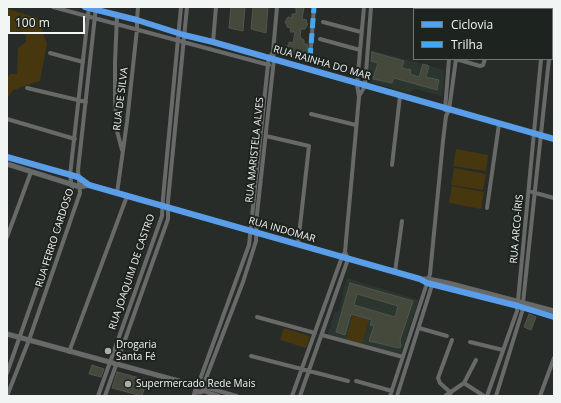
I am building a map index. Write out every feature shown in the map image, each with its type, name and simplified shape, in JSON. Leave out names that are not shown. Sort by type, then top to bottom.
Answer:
[{"type":"street","name":"RUA RAINHA DO MAR","points":[[53,7],[274,66]]},
{"type":"street","name":"RUA RAINHA DO MAR","points":[[87,7],[274,59],[554,140]]},
{"type":"street","name":"RUA FERRO CARDOSO","points":[[7,373],[66,207],[72,184],[70,175],[88,16],[87,7]]},
{"type":"street","name":"RUA DE SILVA","points":[[117,193],[138,29],[138,7]]},
{"type":"street","name":"RUA JOAQUIM DE CASTRO","points":[[98,396],[161,221],[180,7]]},
{"type":"street","name":"RUA JOAQUIM DE CASTRO","points":[[105,396],[167,225],[187,7]]},
{"type":"street","points":[[213,42],[216,7]]},
{"type":"street","name":"RUA MARISTELA ALVES","points":[[194,396],[200,389],[251,260],[256,241],[274,66],[273,52],[277,7]]},
{"type":"street","points":[[310,58],[314,7]]},
{"type":"street","points":[[300,396],[334,299],[345,258],[359,97],[357,84],[364,7]]},
{"type":"street","points":[[359,97],[365,86],[371,7]]},
{"type":"street","name":"RUA FERRO CARDOSO","points":[[7,396],[29,340],[80,193],[78,177],[96,9]]},
{"type":"street","points":[[117,16],[115,99],[117,131],[122,152]]},
{"type":"street","points":[[323,22],[361,32]]},
{"type":"street","points":[[320,39],[360,50]]},
{"type":"street","name":"RUA MARISTELA ALVES","points":[[200,389],[249,245],[268,64],[269,58],[273,52]]},
{"type":"street","points":[[50,53],[83,62]]},
{"type":"street","points":[[447,110],[449,60]]},
{"type":"street","points":[[397,396],[419,328],[430,280],[446,116],[456,60]]},
{"type":"street","points":[[459,60],[480,66],[483,65],[485,60]]},
{"type":"street","name":"RUA ARCO-ÍRIS","points":[[487,396],[520,304],[523,242],[541,60]]},
{"type":"street","name":"RUA ARCO-ÍRIS","points":[[496,396],[520,304],[529,243],[549,60]]},
{"type":"street","points":[[27,88],[86,102]]},
{"type":"street","points":[[392,165],[400,96]]},
{"type":"street","points":[[311,114],[356,125]]},
{"type":"street","points":[[7,119],[75,139]]},
{"type":"street","points":[[487,208],[499,124]]},
{"type":"street","points":[[266,136],[309,146],[298,244]]},
{"type":"street","name":"RUA INDOMAR","points":[[7,157],[78,177],[89,185],[345,258],[420,279],[430,280],[520,304],[554,311]]},
{"type":"street","points":[[7,164],[80,187]]},
{"type":"street","points":[[7,237],[31,172]]},
{"type":"street","name":"RUA INDOMAR","points":[[80,187],[89,185]]},
{"type":"street","points":[[528,190],[554,198]]},
{"type":"street","points":[[69,352],[127,196]]},
{"type":"street","points":[[66,207],[74,210]]},
{"type":"street","points":[[396,272],[402,221]]},
{"type":"street","points":[[59,225],[68,228]]},
{"type":"street","points":[[523,242],[529,243]]},
{"type":"street","points":[[292,396],[328,297],[345,258]]},
{"type":"street","points":[[390,396],[430,280]]},
{"type":"street","points":[[328,297],[334,299]]},
{"type":"street","name":"RUA INDOMAR","points":[[520,304],[554,317]]},
{"type":"street","points":[[257,317],[315,333]]},
{"type":"street","points":[[419,328],[447,336]]},
{"type":"street","points":[[7,334],[176,380],[218,396]]},
{"type":"street","points":[[322,335],[403,357]]},
{"type":"street","points":[[451,393],[440,383],[438,378],[452,340]]},
{"type":"street","points":[[470,342],[503,350]]},
{"type":"street","points":[[251,356],[348,381]]},
{"type":"street","points":[[540,396],[554,358]]},
{"type":"street","points":[[445,396],[464,383],[476,360]]},
{"type":"street","points":[[356,381],[392,391]]},
{"type":"street","points":[[464,383],[484,396]]},
{"type":"street","points":[[200,389],[237,396]]},
{"type":"shaded area","points":[[7,7],[8,9],[38,18],[47,44],[40,81],[13,90],[7,99],[7,78],[10,74],[17,74],[18,48],[26,42],[26,36],[20,31],[7,33]]},
{"type":"shaded area","points":[[371,50],[445,70],[442,96],[415,89],[409,93],[368,81]]},
{"type":"shaded area","points":[[456,149],[488,155],[486,171],[453,166]]},
{"type":"shaded area","points":[[454,168],[486,174],[483,190],[451,185]]},
{"type":"shaded area","points":[[452,186],[484,192],[481,209],[449,203]]},
{"type":"shaded area","points":[[347,278],[419,300],[400,356],[327,336],[335,312],[339,311]]},
{"type":"shaded area","points":[[353,315],[369,320],[362,344],[346,339]]},
{"type":"shaded area","points":[[284,328],[310,336],[306,348],[280,340]]},
{"type":"building","points":[[231,7],[245,7],[243,31],[229,28]]},
{"type":"building","points":[[253,7],[268,7],[266,33],[251,29]]},
{"type":"building","points":[[296,7],[304,7],[302,19],[307,20],[306,22],[308,24],[305,29],[301,29],[300,36],[304,40],[304,44],[308,44],[307,54],[302,54],[302,58],[297,60],[292,57],[292,52],[288,52],[286,47],[289,42],[293,43],[295,32],[290,32],[291,28],[287,27],[285,22],[288,17],[292,18],[292,14],[296,14]]},
{"type":"building","points":[[372,52],[404,61],[402,68],[411,70],[410,74],[419,77],[423,64],[429,66],[426,77],[439,80],[437,90],[394,78],[392,83],[373,79],[378,63],[371,61]]},
{"type":"building","points":[[350,283],[413,301],[400,340],[401,347],[399,348],[369,341],[374,326],[370,325],[372,320],[351,314],[345,335],[336,332]],"holes":[[[357,294],[398,306],[395,317],[354,305]]]},
{"type":"building","points":[[529,314],[536,317],[531,330],[524,327]]},
{"type":"building","points":[[92,365],[104,369],[101,377],[89,374]]},
{"type":"building","name":"Supermercado Rede Mais","points":[[117,372],[147,380],[142,396],[112,388]]},
{"type":"marked path","points":[[310,58],[314,7]]},
{"type":"cycle path","points":[[85,7],[137,20],[184,35],[554,139]]},
{"type":"cycle path","points":[[7,157],[78,177],[89,185],[420,279],[427,283],[518,306],[554,317]]},
{"type":"place","name":"Drogaria Santa Fé","points":[[108,351]]},
{"type":"place","name":"Supermercado Rede Mais","points":[[128,384]]}]
